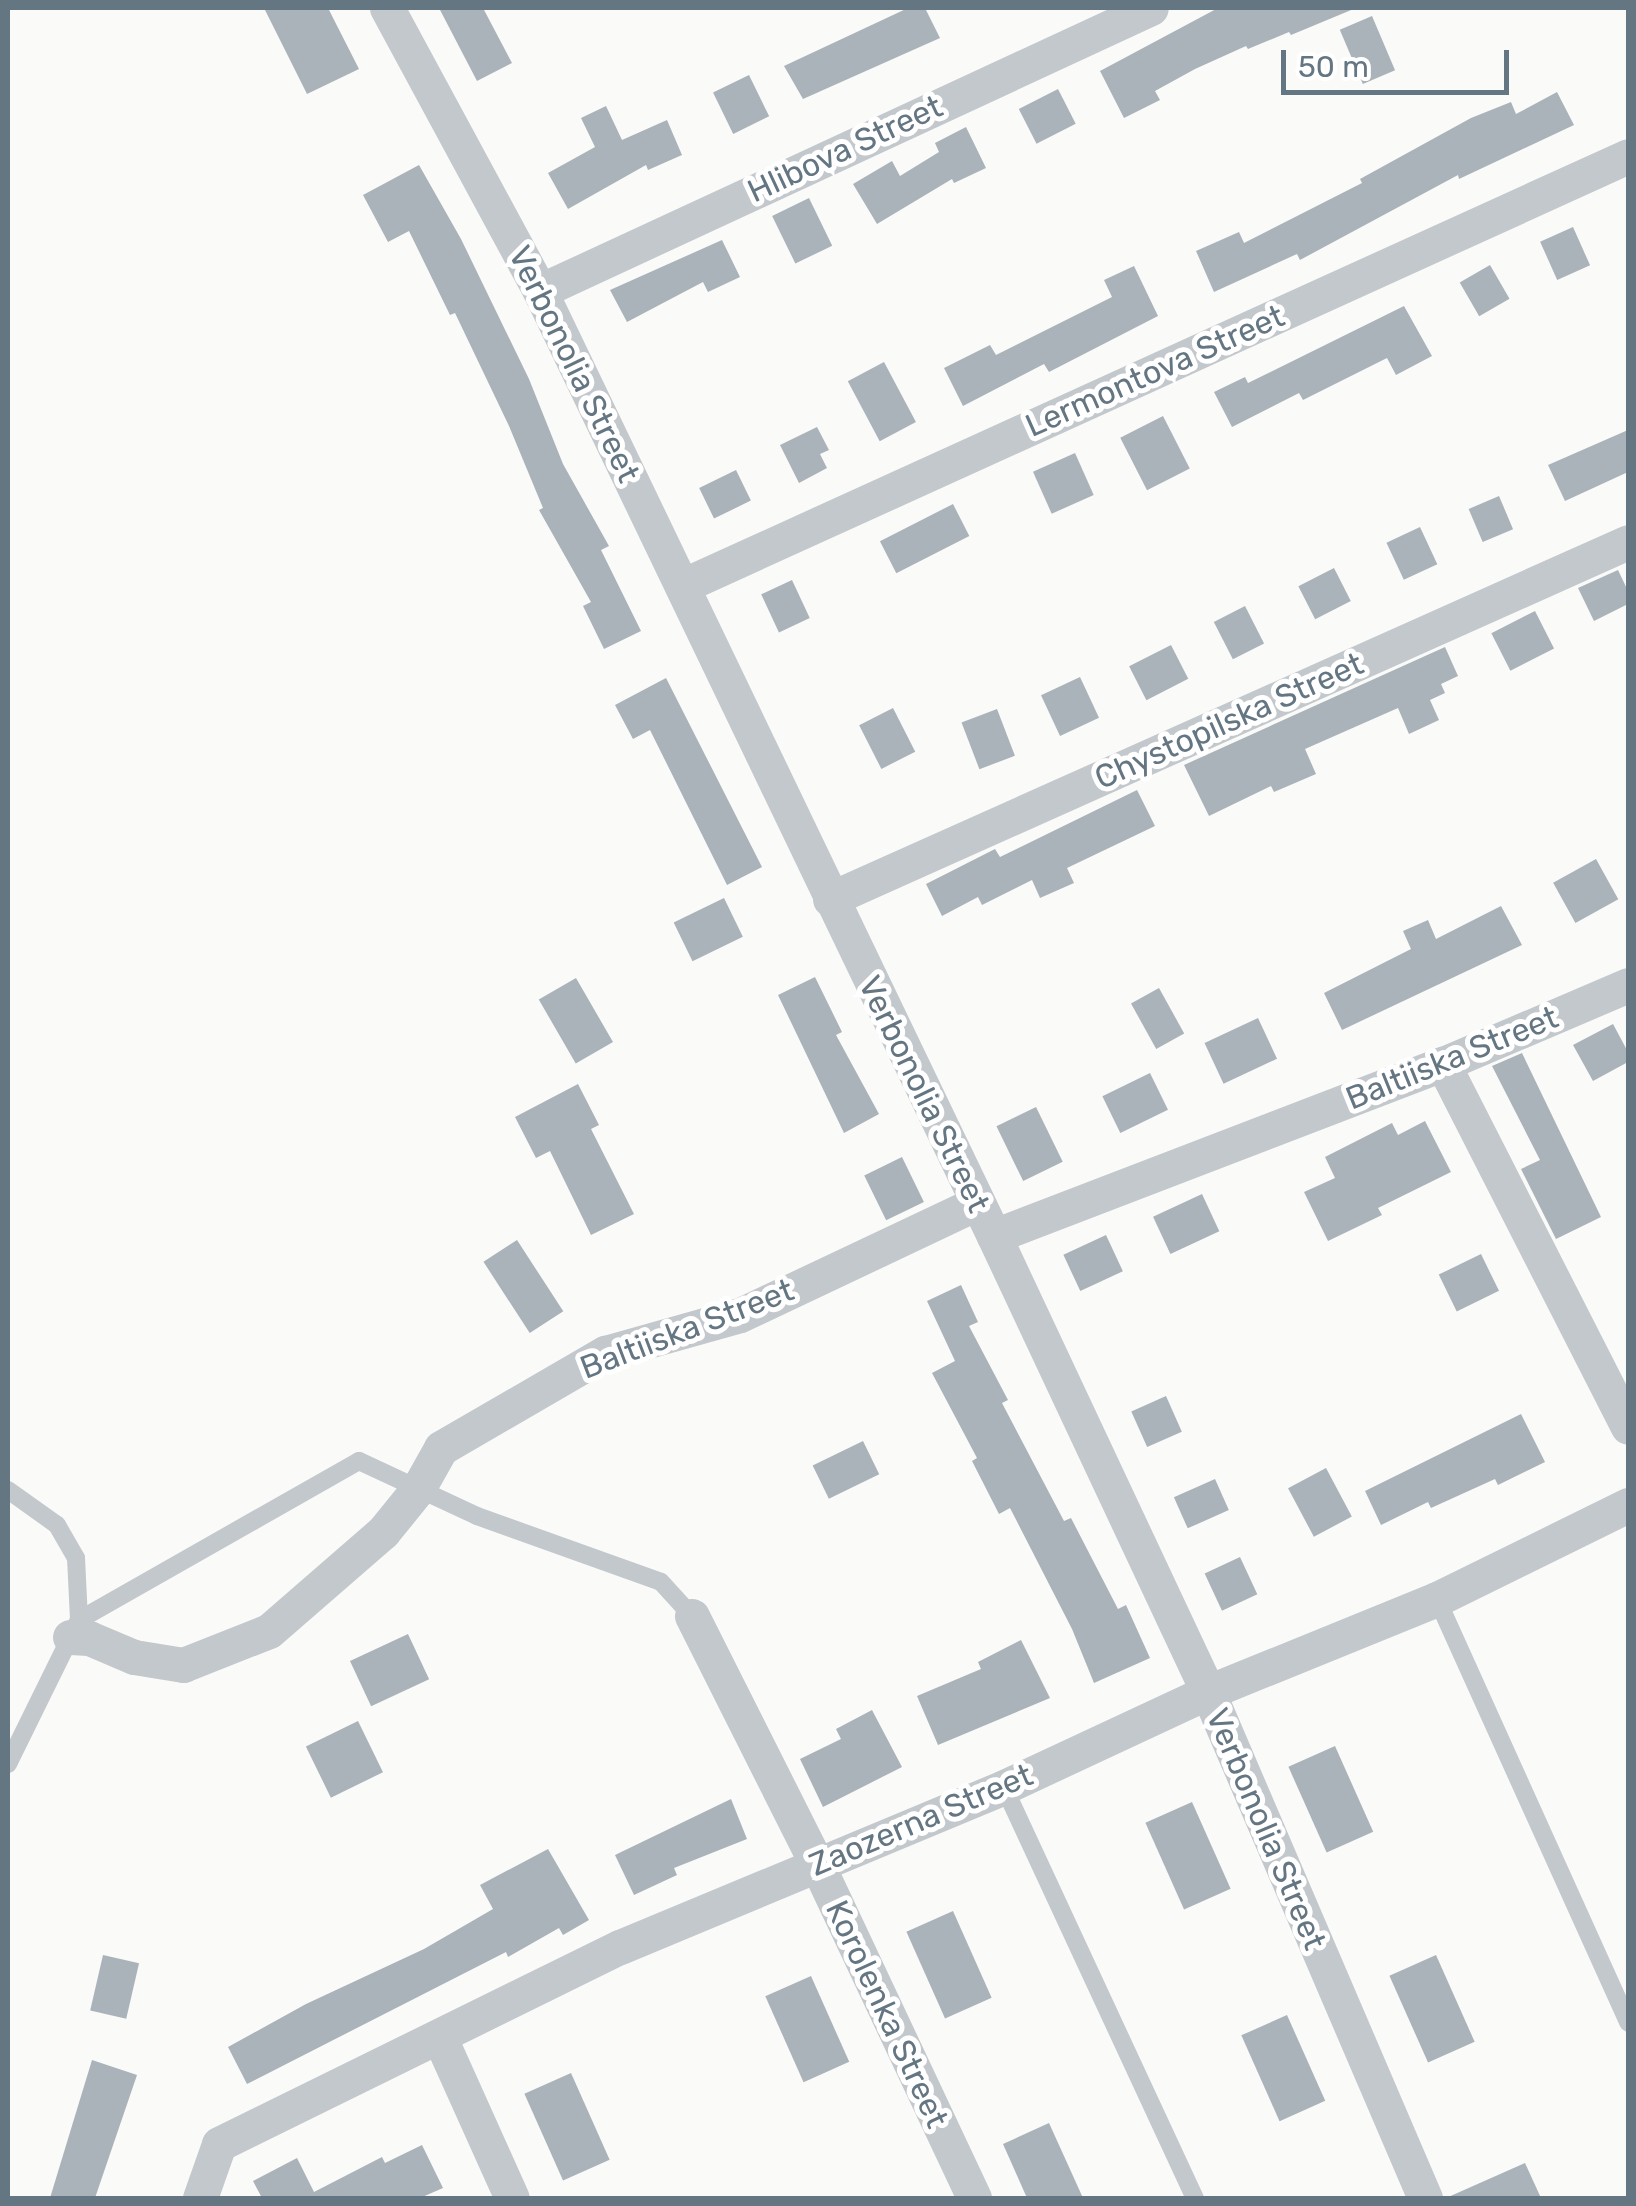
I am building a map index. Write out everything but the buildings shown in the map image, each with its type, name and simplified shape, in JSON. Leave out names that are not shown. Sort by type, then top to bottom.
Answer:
[{"type":"street","name":"Verbonolia Street","points":[[387,8],[540,291],[994,1236],[1208,1692],[1425,2198]]},
{"type":"street","name":"Hlibova Street","points":[[540,291],[1151,8]]},
{"type":"street","name":"Lermontova Street","points":[[682,586],[1628,156]]},
{"type":"street","name":"Chystopilska Street","points":[[830,899],[1628,542]]},
{"type":"street","name":"Baltiiska Street","points":[[994,1236],[1444,1064],[1628,985]]},
{"type":"street","points":[[1444,1064],[1628,1427]]},
{"type":"street","name":"Baltiiska Street","points":[[75,1628],[134,1657],[183,1666],[268,1631],[383,1532],[418,1489],[442,1448],[604,1353],[740,1315],[977,1203]]},
{"type":"street","name":"Zaozerna Street","points":[[200,2198],[218,2144],[620,1947],[1004,1787],[1208,1692],[1437,1599],[1628,1504]]},
{"type":"street","name":"Korolenka Street","points":[[692,1616],[817,1864],[974,2198]]},
{"type":"street","points":[[440,2038],[512,2198]]},
{"type":"lane","points":[[75,1628],[358,1461],[477,1516],[661,1582],[692,1616]]},
{"type":"lane","points":[[8,1490],[57,1525],[76,1558],[75,1628],[8,1764]]},
{"type":"lane","points":[[1437,1599],[1628,2023]]},
{"type":"lane","points":[[1004,1787],[1195,2198]]}]
